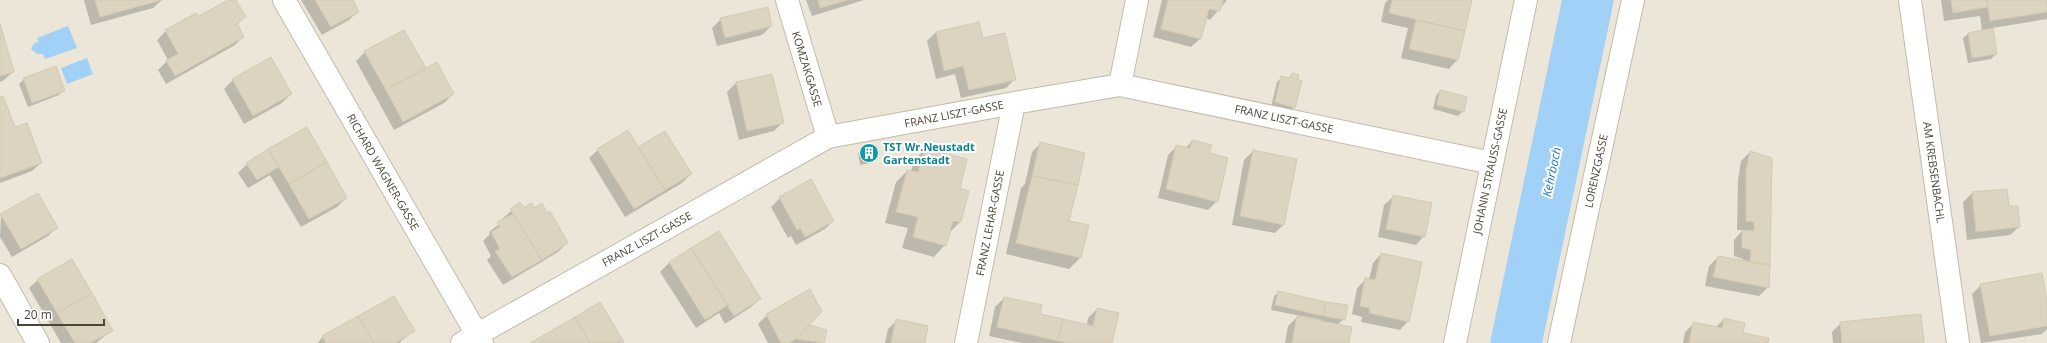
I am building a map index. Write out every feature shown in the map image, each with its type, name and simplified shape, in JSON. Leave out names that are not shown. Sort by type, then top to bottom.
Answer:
[{"type":"street","name":"RICHARD WAGNER-GASSE","points":[[284,0],[474,340]]},
{"type":"street","name":"KOMZAKGASSE","points":[[787,0],[828,137]]},
{"type":"street","points":[[1120,84],[1137,0]]},
{"type":"street","name":"JOHANN STRAUSS-GASSE","points":[[1455,343],[1526,0]]},
{"type":"street","name":"LORENZGASSE","points":[[1560,343],[1633,0]]},
{"type":"street","name":"AM KREBSENBACHL","points":[[1910,0],[1958,343]]},
{"type":"street","name":"FRANZ LISZT-GASSE","points":[[474,340],[828,137],[1120,84],[1492,163]]},
{"type":"street","name":"FRANZ LEHAR-GASSE","points":[[966,343],[1014,103]]},
{"type":"street","points":[[2,286],[38,343]]},
{"type":"shaded area","points":[[0,0],[2047,0],[2047,343],[0,343]]},
{"type":"water","points":[[68,26],[77,48],[45,59],[43,54],[37,54],[31,49],[34,43],[38,42],[37,38]]},
{"type":"water","points":[[87,58],[93,74],[67,84],[61,68]]},
{"type":"building","points":[[95,0],[162,0],[100,17]]},
{"type":"building","points":[[228,0],[236,0],[246,17],[237,23],[244,37],[175,76],[166,60],[178,54],[165,30],[196,13],[199,16]]},
{"type":"building","points":[[315,0],[353,0],[359,12],[331,27]]},
{"type":"building","points":[[818,0],[848,0],[820,8]]},
{"type":"building","points":[[1168,0],[1223,0],[1220,11],[1209,9],[1201,39],[1161,29]]},
{"type":"building","points":[[1392,0],[1472,0],[1465,31],[1389,13]]},
{"type":"building","points":[[1951,0],[1987,0],[1988,7],[1953,13]]},
{"type":"building","points":[[1987,0],[2047,0],[2047,12],[1990,21]]},
{"type":"building","points":[[768,7],[772,26],[725,38],[720,18]]},
{"type":"building","points":[[1416,20],[1465,31],[1458,60],[1409,49]]},
{"type":"building","points":[[979,22],[983,38],[1005,33],[1016,80],[969,90],[963,66],[944,71],[936,32]]},
{"type":"building","points":[[0,23],[14,72],[0,76]]},
{"type":"building","points":[[1993,28],[1997,54],[1972,58],[1968,33]]},
{"type":"building","points":[[404,30],[426,68],[386,90],[364,51]]},
{"type":"building","points":[[271,57],[292,94],[253,116],[232,79]]},
{"type":"building","points":[[437,62],[454,94],[403,122],[386,90]]},
{"type":"building","points":[[56,66],[65,91],[32,103],[23,78]]},
{"type":"building","points":[[1292,73],[1299,75],[1298,80],[1302,81],[1295,108],[1275,102],[1281,76],[1290,78]]},
{"type":"building","points":[[772,74],[784,123],[747,131],[736,82]]},
{"type":"building","points":[[1440,90],[1467,97],[1464,112],[1437,105]]},
{"type":"building","points":[[3,96],[15,127],[27,123],[42,163],[0,178],[0,97]]},
{"type":"building","points":[[307,127],[327,162],[289,184],[268,149]]},
{"type":"building","points":[[628,130],[665,190],[634,209],[597,149]]},
{"type":"building","points":[[665,131],[692,174],[665,190],[638,147]]},
{"type":"building","points":[[1192,140],[1212,145],[1209,153],[1228,158],[1218,202],[1166,189],[1176,145],[1190,148]]},
{"type":"building","points":[[1040,142],[1085,153],[1078,185],[1032,176]]},
{"type":"building","name":"TST Wr.Neustadt Gartenstadt","points":[[874,146],[876,159],[864,160],[862,148]]},
{"type":"building","points":[[925,148],[967,159],[960,188],[969,191],[961,222],[953,221],[946,246],[913,237],[918,217],[896,212],[907,170],[918,172]]},
{"type":"building","points":[[268,149],[279,167],[257,180],[246,163]]},
{"type":"building","points":[[1253,150],[1297,159],[1284,225],[1240,216]]},
{"type":"building","points":[[1750,151],[1772,158],[1770,265],[1750,262],[1751,250],[1742,248],[1742,230],[1754,231],[1754,222],[1746,221],[1746,171]]},
{"type":"building","points":[[327,162],[347,198],[309,219],[289,184]]},
{"type":"building","points":[[1032,176],[1078,185],[1069,221],[1089,225],[1081,258],[1016,243]]},
{"type":"building","points":[[811,179],[834,221],[805,237],[800,228],[797,230],[779,197]]},
{"type":"building","points":[[2007,189],[2009,206],[2018,206],[2020,227],[1976,232],[1972,192]]},
{"type":"building","points":[[38,193],[58,228],[21,249],[0,214]]},
{"type":"building","points":[[1393,195],[1432,203],[1425,237],[1386,229]]},
{"type":"building","points":[[520,202],[524,207],[532,203],[534,208],[542,203],[547,213],[550,211],[568,243],[542,260],[510,209]]},
{"type":"building","points":[[513,214],[542,260],[512,277],[495,251],[500,249],[491,232],[500,227],[497,222]]},
{"type":"building","points":[[719,231],[761,299],[734,316],[691,248]]},
{"type":"building","points":[[691,248],[728,305],[705,320],[669,262]]},
{"type":"building","points":[[1381,253],[1422,262],[1409,322],[1369,313],[1370,308],[1360,306],[1365,278],[1375,280]]},
{"type":"building","points":[[1718,256],[1770,265],[1769,288],[1713,277]]},
{"type":"building","points":[[72,259],[92,293],[57,313],[37,279]]},
{"type":"building","points":[[2042,273],[2047,301],[2047,326],[1990,336],[1980,284]]},
{"type":"building","points":[[810,289],[822,312],[790,343],[781,343],[766,314]]},
{"type":"building","points":[[1278,291],[1326,302],[1323,316],[1275,305]]},
{"type":"building","points":[[92,293],[113,331],[90,343],[75,343],[57,313]]},
{"type":"building","points":[[394,296],[415,331],[395,343],[374,343],[358,316]]},
{"type":"building","points":[[1004,297],[1042,305],[1040,314],[1063,319],[1058,341],[997,327]]},
{"type":"building","points":[[600,302],[624,342],[590,343],[575,317]]},
{"type":"building","points":[[1326,302],[1348,305],[1345,320],[1323,316]]},
{"type":"building","points":[[1097,308],[1119,313],[1112,343],[1068,343],[1058,341],[1063,319],[1093,326]]},
{"type":"building","points":[[1921,314],[1924,343],[1842,343],[1840,322]]},
{"type":"building","points":[[358,316],[374,343],[326,343],[322,336]]},
{"type":"building","points":[[1297,316],[1352,327],[1349,343],[1292,343]]},
{"type":"building","points":[[575,317],[590,343],[530,343]]},
{"type":"building","points":[[1724,318],[1745,323],[1743,333],[1769,338],[1768,343],[1689,343],[1693,322],[1722,328]]},
{"type":"building","points":[[896,319],[928,326],[925,343],[891,343]]},
{"type":"building","points":[[810,325],[827,330],[824,343],[795,339]]},
{"type":"waterway","name":"Kehrbach","points":[[1516,343],[1588,0]]},
{"type":"place","name":"TST Wr.Neustadt Gartenstadt","points":[[869,153]]}]
